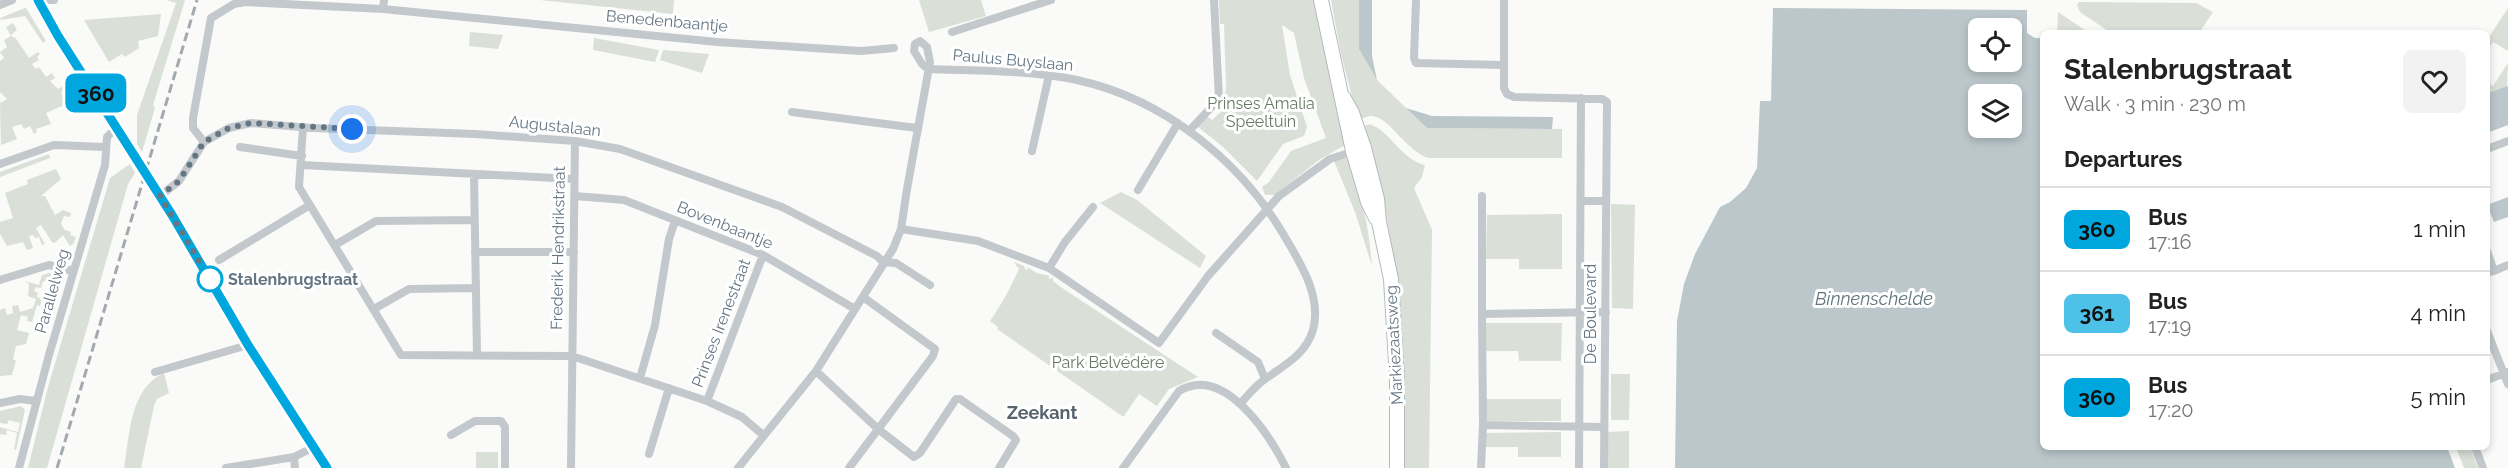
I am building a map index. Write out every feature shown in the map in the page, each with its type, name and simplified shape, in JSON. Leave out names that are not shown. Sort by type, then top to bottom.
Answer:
[{"type":"main road","name":"Markiezaatsweg","points":[[1321,0],[1343,97],[1344,115],[1359,150],[1368,202],[1379,222],[1391,279],[1397,380],[1397,468]]},
{"type":"street","points":[[0,4],[12,0]]},
{"type":"street","points":[[38,0],[58,36],[154,186],[248,345],[327,468]]},
{"type":"street","points":[[44,0],[54,0]]},
{"type":"street","points":[[952,32],[1051,0]]},
{"type":"street","points":[[1190,131],[1220,99],[1214,0]]},
{"type":"street","points":[[1416,0],[1414,58],[1416,63],[1504,65],[1504,0]]},
{"type":"street","name":"Benedenbaantje","points":[[204,142],[193,128],[192,118],[211,18],[234,4],[245,2],[383,5],[717,42],[861,51],[894,48]]},
{"type":"street","name":"De Boulevard","points":[[1504,65],[1504,88],[1507,94],[1514,97],[1602,99],[1607,102],[1604,468]]},
{"type":"street","name":"Paulus Buyslaan","points":[[917,128],[928,69],[1049,75],[1097,85],[1134,99],[1190,131],[1236,171],[1269,208],[1300,261],[1313,296],[1315,315],[1313,329],[1305,347],[1289,364],[1253,389],[1241,403]]},
{"type":"street","points":[[1032,151],[1049,75]]},
{"type":"street","name":"De Boulevard","points":[[1579,468],[1574,313],[1581,201],[1581,98]]},
{"type":"street","points":[[738,468],[816,371],[893,249],[902,229],[917,128],[792,112]]},
{"type":"street","name":"Augustalaan","points":[[204,142],[229,128],[251,123],[575,141],[620,149],[782,207],[877,256],[883,262],[896,263],[930,285]]},
{"type":"street","points":[[1138,190],[1178,123]]},
{"type":"street","name":"Parallelweg","points":[[19,468],[36,401],[105,165],[105,147],[109,134],[117,127]]},
{"type":"street","points":[[303,127],[299,187],[401,354],[572,356],[707,401],[742,417],[763,435]]},
{"type":"street","name":"Frederik Hendrikstraat","points":[[570,468],[575,141]]},
{"type":"street","points":[[2490,148],[2508,141]]},
{"type":"street","points":[[160,196],[179,181],[204,142]]},
{"type":"street","points":[[0,164],[54,145],[105,147]]},
{"type":"street","points":[[240,147],[302,160],[474,174],[574,179]]},
{"type":"street","points":[[902,229],[978,241],[1049,268],[1159,343],[1208,276],[1279,196],[1330,159],[1359,150]]},
{"type":"street","points":[[474,174],[477,354]]},
{"type":"street","name":"Bovenbaantje","points":[[575,196],[624,200],[763,255],[855,309]]},
{"type":"street","points":[[1481,468],[1483,425],[1482,196]]},
{"type":"street","points":[[1581,201],[1606,201]]},
{"type":"street","points":[[219,260],[310,205]]},
{"type":"street","points":[[1049,268],[1065,242],[1093,207]]},
{"type":"street","points":[[335,245],[376,221],[474,220]]},
{"type":"street","points":[[639,378],[655,325],[669,239],[675,220]]},
{"type":"street","points":[[475,252],[574,252]]},
{"type":"street","name":"Prinses Irenestraat","points":[[707,401],[763,255]]},
{"type":"street","points":[[0,280],[49,265],[73,272]]},
{"type":"street","points":[[2491,272],[2508,265]]},
{"type":"street","points":[[374,309],[409,289],[476,288]]},
{"type":"street","points":[[849,468],[933,356],[935,349],[863,297]]},
{"type":"street","points":[[1574,313],[1606,312]]},
{"type":"street","name":"De Boulevard","points":[[1482,314],[1574,313]]},
{"type":"street","points":[[1216,333],[1258,362],[1265,380]]},
{"type":"street","points":[[2490,338],[2506,373],[2508,384]]},
{"type":"street","points":[[155,372],[248,345]]},
{"type":"street","points":[[816,371],[878,429],[914,457],[920,453],[956,399],[960,399],[1016,440],[999,468]]},
{"type":"street","points":[[2490,379],[2506,373]]},
{"type":"street","points":[[1124,468],[1171,400],[1188,386],[1205,384],[1241,403],[1272,440],[1286,468]]},
{"type":"street","points":[[649,454],[669,388]]},
{"type":"street","points":[[0,404],[20,399],[36,401]]},
{"type":"street","points":[[451,435],[475,421],[501,421],[505,427],[506,468]]},
{"type":"street","points":[[1483,425],[1604,427]]},
{"type":"street","points":[[226,468],[294,457],[314,447]]},
{"type":"street","points":[[2476,450],[2483,468]]},
{"type":"street","points":[[294,457],[295,468]]},
{"type":"green space","points":[[167,0],[185,0],[153,105],[155,108],[142,152],[137,144],[137,115],[176,3]]},
{"type":"green space","points":[[540,0],[674,0],[673,14]]},
{"type":"green space","points":[[919,0],[981,0],[986,16],[929,32]]},
{"type":"green space","name":"Prinses Amalia Speeltuin","points":[[1219,0],[1314,0],[1345,132],[1345,145],[1319,160],[1274,195],[1265,195],[1262,187],[1269,182],[1291,151],[1326,138],[1304,78],[1294,33],[1282,25],[1290,75],[1307,127],[1304,136],[1283,144],[1257,181],[1222,146],[1198,127],[1207,116],[1212,120],[1223,110],[1218,105],[1225,98],[1224,24],[1220,24]]},
{"type":"green space","points":[[1331,0],[1359,0],[1359,49],[1377,80],[1427,128],[1562,129],[1562,158],[1429,158],[1413,149],[1379,118],[1370,116],[1358,120],[1341,54]]},
{"type":"green space","points":[[2079,2],[2196,3],[2213,12],[2201,30],[2107,30],[2080,12],[2077,5]]},
{"type":"green space","points":[[26,8],[46,41],[43,43],[25,16],[1,20],[0,18]]},
{"type":"green space","points":[[2508,8],[2508,51],[2493,42],[2490,46],[2490,35]]},
{"type":"green space","points":[[2058,12],[2085,30],[2057,30]]},
{"type":"green space","points":[[161,14],[158,36],[138,41],[139,48],[125,57],[122,54],[109,62],[84,20]]},
{"type":"green space","points":[[13,23],[17,30],[11,35],[15,37],[29,58],[38,52],[40,54],[37,57],[39,60],[32,64],[36,69],[39,67],[46,77],[52,73],[55,78],[50,81],[58,89],[70,81],[72,85],[61,93],[65,99],[71,96],[77,106],[72,112],[68,107],[64,109],[62,106],[46,113],[51,124],[36,129],[37,132],[34,134],[30,126],[24,129],[21,124],[12,127],[17,139],[1,145],[0,103],[7,99],[0,92],[0,61],[4,58],[0,52],[7,47],[4,40],[11,36],[6,27]]},
{"type":"green space","points":[[470,32],[503,35],[498,49],[469,46]]},
{"type":"green space","points":[[594,38],[659,50],[655,62],[593,50]]},
{"type":"green space","points":[[663,50],[709,54],[702,73],[660,60]]},
{"type":"green space","points":[[2508,63],[2507,87],[2491,92],[2490,84],[2493,86]]},
{"type":"green space","points":[[1370,124],[1384,133],[1409,157],[1425,165],[1422,177],[1414,188],[1432,230],[1429,468],[1401,468],[1397,281],[1386,213],[1361,127]]},
{"type":"green space","points":[[49,154],[50,158],[0,177],[0,172]]},
{"type":"green space","points":[[1342,158],[1349,159],[1358,186],[1367,225],[1372,266],[1355,212],[1334,161]]},
{"type":"green space","points":[[130,164],[135,173],[128,184],[47,468],[28,468],[48,387],[110,178]]},
{"type":"green space","points":[[56,169],[61,179],[41,196],[45,196],[55,215],[63,210],[71,213],[70,217],[64,216],[61,224],[65,230],[71,232],[70,235],[76,237],[73,244],[70,246],[63,235],[55,243],[52,242],[41,225],[36,228],[45,244],[42,245],[39,237],[35,238],[33,235],[29,236],[33,248],[27,250],[23,242],[7,246],[0,234],[0,222],[13,218],[5,193],[28,184],[27,180]]},
{"type":"green space","points":[[1121,192],[1137,200],[1206,256],[1200,268],[1100,203]]},
{"type":"green space","points":[[1611,204],[1635,205],[1633,309],[1612,308]]},
{"type":"green space","points":[[1562,214],[1562,269],[1519,269],[1519,259],[1486,259],[1487,215]]},
{"type":"green space","name":"Park Belvédère","points":[[1014,262],[1024,266],[1025,269],[1028,270],[1027,267],[1037,273],[1050,276],[1048,278],[1053,277],[1053,281],[1065,290],[1198,377],[1169,389],[1157,406],[1139,394],[1122,416],[997,329],[998,327],[990,321],[1019,269]]},
{"type":"green space","points":[[49,273],[64,277],[62,283],[49,279],[48,282],[43,281],[41,288],[36,287],[34,291],[38,293],[37,297],[42,299],[40,306],[37,305],[32,322],[27,321],[28,317],[21,315],[17,330],[29,333],[26,344],[16,346],[13,359],[16,361],[12,375],[0,376],[0,310],[5,308],[7,315],[13,313],[12,306],[18,305],[20,312],[33,308],[36,299],[28,296],[29,284],[25,281],[39,285],[42,275]]},
{"type":"green space","points":[[1486,323],[1562,323],[1561,361],[1519,361],[1518,351],[1486,351]]},
{"type":"green space","points":[[164,373],[169,393],[157,399],[154,406],[141,468],[124,468],[130,428],[138,401],[152,380]]},
{"type":"green space","points":[[1611,374],[1630,374],[1629,420],[1611,420]]},
{"type":"green space","points":[[1485,399],[1561,399],[1561,421],[1485,421]]},
{"type":"green space","points":[[21,406],[25,410],[16,450],[14,449],[17,433],[7,430],[6,435],[0,434],[0,427],[18,432],[20,423],[9,420],[7,424],[0,423],[0,411]]},
{"type":"green space","points":[[1629,431],[1629,468],[1607,468],[1608,432]]},
{"type":"green space","points":[[1561,432],[1561,457],[1518,457],[1518,447],[1485,447],[1485,433]]},
{"type":"green space","points":[[2457,450],[2471,450],[2478,468],[2464,468]]},
{"type":"green space","points":[[476,452],[498,452],[498,468],[476,468]]},
{"type":"water","points":[[1359,0],[1372,0],[1372,56],[1377,80],[1359,49]]},
{"type":"water","name":"Binnenschelde","points":[[1773,8],[2027,10],[2027,33],[2040,38],[2040,450],[2448,450],[2455,468],[1675,468],[1677,321],[1684,284],[1695,254],[1720,207],[1730,202],[1746,188],[1757,168],[1760,101],[1771,101]]},
{"type":"water","points":[[2508,86],[2508,125],[2490,132],[2490,92]]},
{"type":"water","points":[[1406,108],[1432,116],[1553,117],[1552,129],[1427,128]]},
{"type":"water","points":[[2508,197],[2508,217],[2494,222],[2490,212],[2490,204]]},
{"type":"railway","points":[[57,468],[197,0]]},
{"type":"bus line","name":"360","points":[[38,0],[58,36],[88,79],[193,249],[248,345],[327,468]]},
{"type":"place","name":"Stalenbrugstraat","points":[[210,279]]},
{"type":"district","name":"Zeekant","points":[[1042,412]]},
{"type":"route","points":[[210,279],[160,196],[179,181],[204,142],[229,128],[251,123],[352,129]]}]
